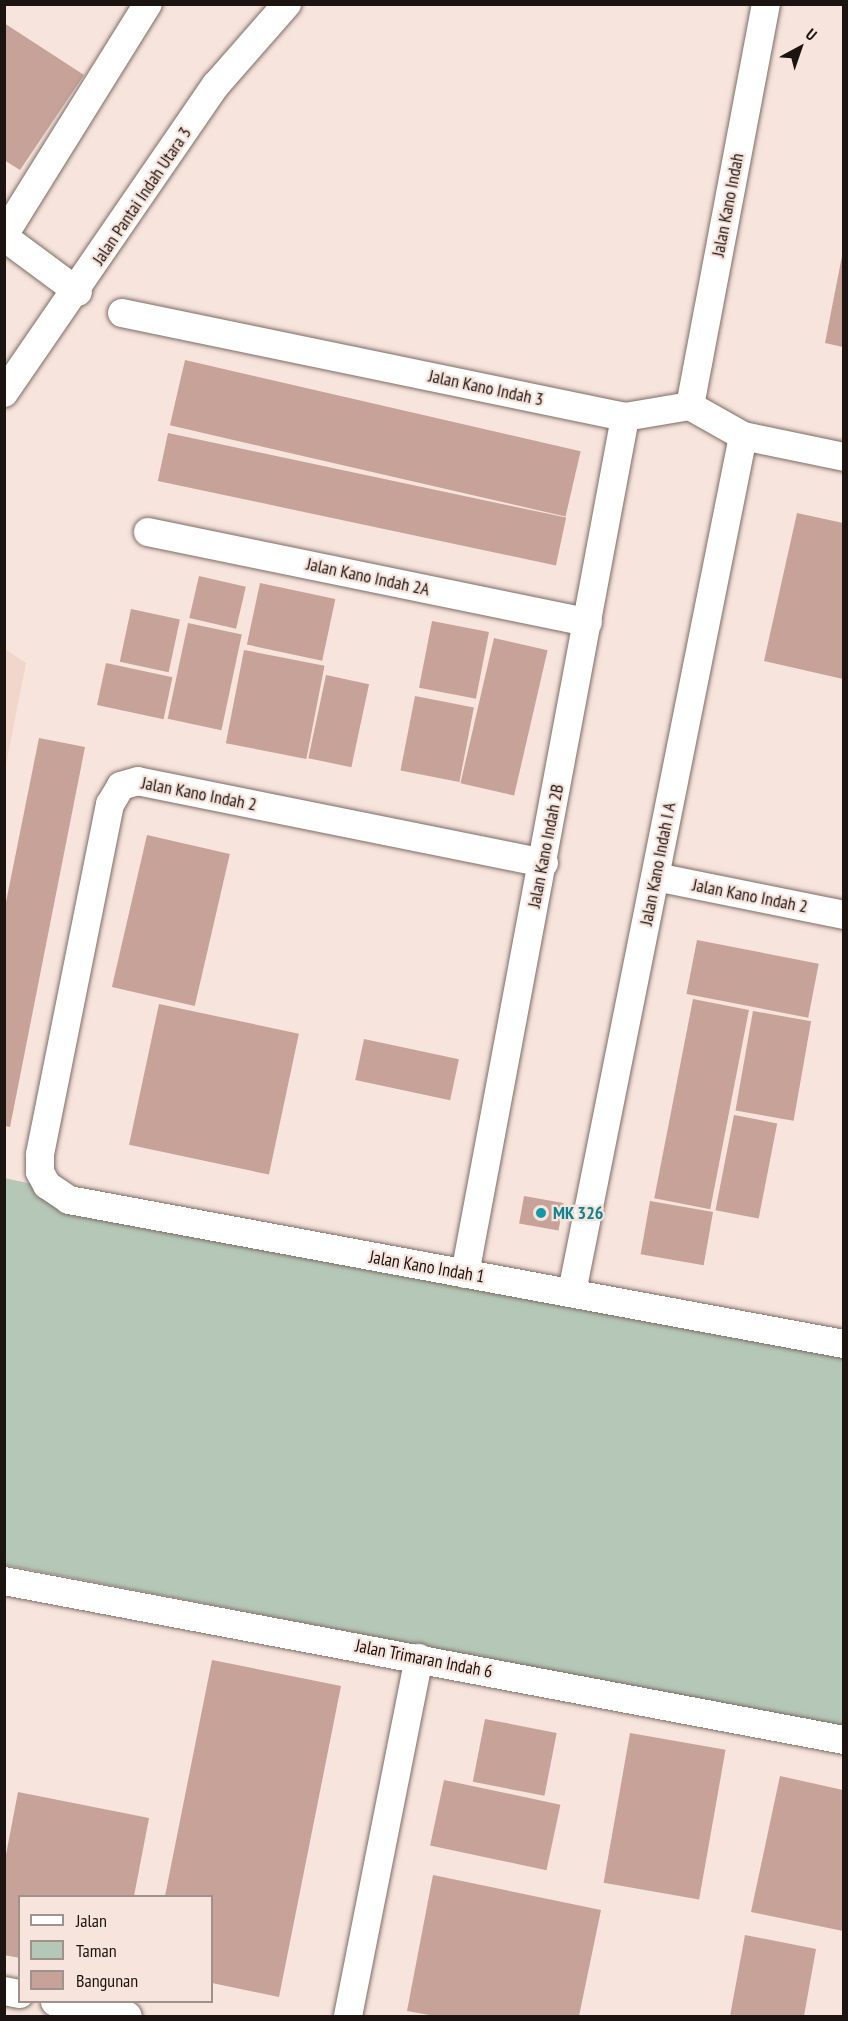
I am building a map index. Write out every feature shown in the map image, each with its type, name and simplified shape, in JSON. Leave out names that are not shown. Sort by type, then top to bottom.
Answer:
[{"type":"street","points":[[78,291],[4,236],[148,4]]},
{"type":"street","name":"Jalan Pantai Indah Utara 3","points":[[4,393],[78,291],[216,85],[287,4]]},
{"type":"street","name":"Jalan Kano Indah","points":[[690,406],[766,4]]},
{"type":"street","name":"Jalan Kano Indah 3","points":[[122,313],[625,417],[690,406]]},
{"type":"street","points":[[690,406],[743,436],[843,457]]},
{"type":"street","name":"Jalan Kano Indah 2B","points":[[465,1274],[625,417]]},
{"type":"street","name":"Jalan Kano Indah I A","points":[[572,1292],[743,436]]},
{"type":"street","name":"Jalan Kano Indah 2A","points":[[148,532],[588,622]]},
{"type":"street","name":"Jalan Kano Indah 2","points":[[40,1155],[110,804],[121,786],[138,781],[543,863]]},
{"type":"street","name":"Jalan Kano Indah 2","points":[[656,877],[843,915]]},
{"type":"street","name":"Jalan Kano Indah 1","points":[[40,1155],[40,1173],[47,1185],[69,1200],[843,1344]]},
{"type":"street","name":"Jalan Trimaran Indah 6","points":[[4,1581],[843,1740]]},
{"type":"street","points":[[348,2016],[419,1658]]},
{"type":"street","points":[[65,2003],[128,2016]]},
{"type":"shaded area","points":[[5,649],[26,663],[5,770]]},
{"type":"green space","points":[[4,1178],[843,1354],[843,1727],[5,1565]]},
{"type":"building","points":[[4,23],[84,75],[20,170],[4,160]]},
{"type":"building","points":[[843,257],[843,347],[825,343]]},
{"type":"building","points":[[185,360],[581,451],[566,517],[170,425]]},
{"type":"building","points":[[168,433],[566,518],[556,566],[158,481]]},
{"type":"building","points":[[797,513],[843,523],[843,679],[764,661]]},
{"type":"building","points":[[199,576],[246,587],[236,629],[189,618]]},
{"type":"building","points":[[260,583],[335,599],[322,661],[247,645]]},
{"type":"building","points":[[131,609],[180,619],[169,672],[120,662]]},
{"type":"building","points":[[432,621],[489,632],[476,699],[419,688]]},
{"type":"building","points":[[188,623],[242,634],[221,730],[168,719]]},
{"type":"building","points":[[494,638],[548,650],[514,796],[460,783]]},
{"type":"building","points":[[244,650],[324,666],[306,759],[226,743]]},
{"type":"building","points":[[106,663],[173,677],[164,719],[97,705]]},
{"type":"building","points":[[326,675],[369,684],[351,767],[308,758]]},
{"type":"building","points":[[415,696],[474,707],[459,782],[400,771]]},
{"type":"building","points":[[39,738],[85,747],[10,1127],[4,1126],[4,912]]},
{"type":"building","points":[[147,835],[230,854],[195,1006],[112,987]]},
{"type":"building","points":[[697,940],[819,964],[808,1018],[687,994]]},
{"type":"building","points":[[693,999],[749,1010],[710,1209],[654,1198]]},
{"type":"building","points":[[159,1004],[299,1034],[269,1175],[129,1145]]},
{"type":"building","points":[[753,1011],[811,1021],[794,1121],[735,1110]]},
{"type":"building","points":[[364,1039],[459,1059],[450,1100],[355,1080]]},
{"type":"building","points":[[734,1115],[777,1123],[759,1219],[715,1210]]},
{"type":"building","name":"MK 326","points":[[524,1196],[563,1203],[559,1231],[519,1224]]},
{"type":"building","points":[[650,1201],[713,1212],[704,1265],[641,1254]]},
{"type":"building","points":[[212,1660],[341,1686],[279,1997],[213,1983],[213,1895],[165,1895]]},
{"type":"building","points":[[485,1719],[557,1733],[544,1796],[473,1782]]},
{"type":"building","points":[[630,1733],[726,1750],[699,1900],[604,1883]]},
{"type":"building","points":[[780,1776],[843,1790],[843,1931],[751,1912]]},
{"type":"building","points":[[444,1780],[560,1805],[546,1870],[430,1846]]},
{"type":"building","points":[[18,1792],[149,1818],[134,1895],[18,1895],[18,1958],[4,1955],[4,1865]]},
{"type":"building","points":[[433,1875],[601,1910],[579,2016],[435,2016],[407,2011]]},
{"type":"building","points":[[745,1935],[816,1949],[804,2016],[730,2016]]},
{"type":"place","name":"MK 326","points":[[541,1213]]}]
